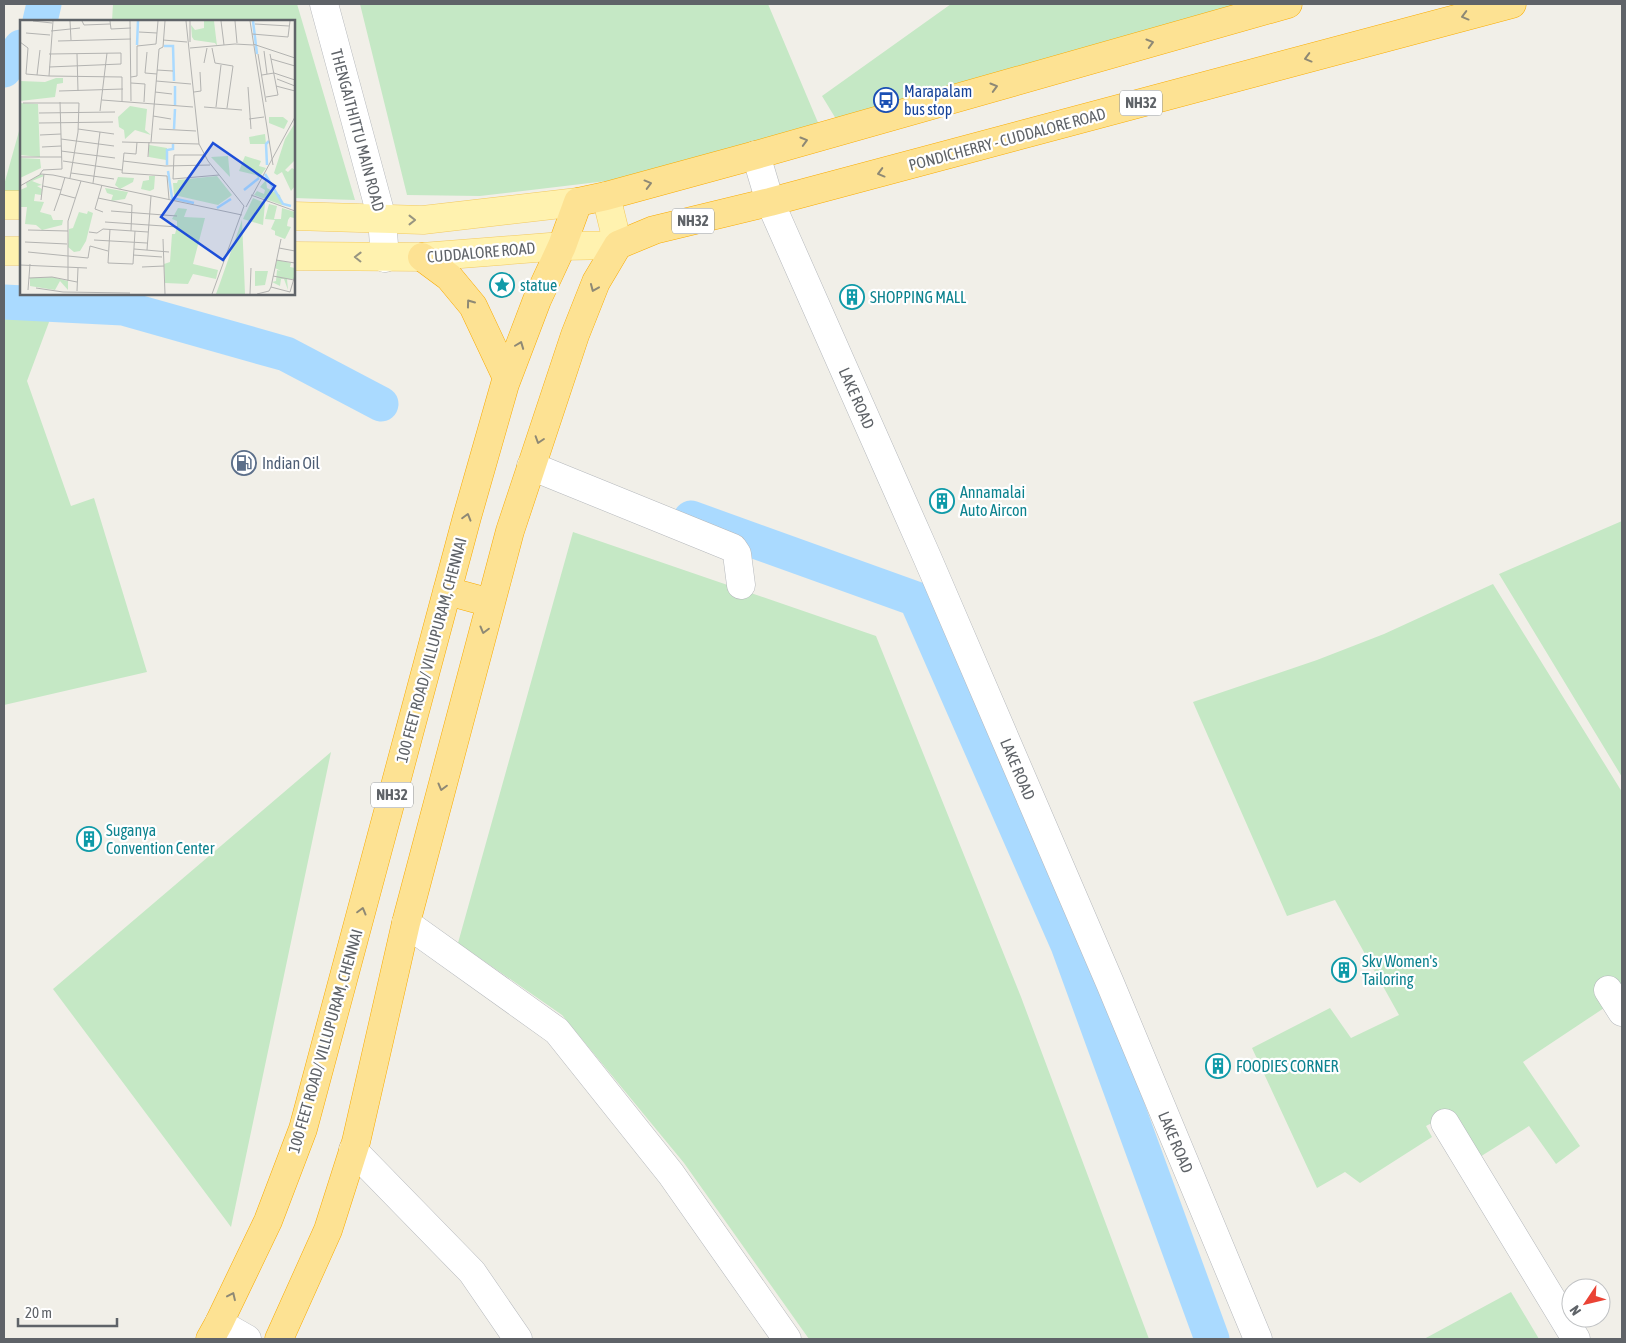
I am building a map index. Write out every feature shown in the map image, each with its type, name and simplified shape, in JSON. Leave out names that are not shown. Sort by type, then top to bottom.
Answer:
[{"type":"highway","points":[[578,202],[756,155],[1288,4]]},
{"type":"highway","name":"PONDICHERRY - CUDDALORE ROAD","points":[[618,245],[654,230],[770,202],[1512,4]]},
{"type":"highway","name":"NH32","points":[[562,246],[578,202]]},
{"type":"highway","name":"NH32","points":[[279,1339],[328,1230],[353,1150],[406,924],[510,531],[574,335],[596,282],[618,245]]},
{"type":"highway","name":"100 FEET ROAD/ VILLUPURAM, CHENNAI","points":[[215,1331],[268,1221],[303,1129],[447,591],[507,378],[537,300],[562,246]]},
{"type":"highway","points":[[422,257],[449,277],[473,306],[507,378]]},
{"type":"highway","points":[[447,591],[491,603]]},
{"type":"main road","points":[[606,196],[618,245]]},
{"type":"main road","points":[[295,216],[423,220],[578,202]]},
{"type":"main road","points":[[4,205],[20,205]]},
{"type":"main road","name":"CUDDALORE ROAD","points":[[295,256],[422,257],[562,246],[618,245]]},
{"type":"main road","points":[[4,251],[20,251]]},
{"type":"street","name":"THENGAITHITTU MAIN ROAD","points":[[324,4],[382,220],[385,258]]},
{"type":"street","name":"LAKE ROAD","points":[[756,155],[770,202],[1110,983],[1258,1339]]},
{"type":"street","points":[[531,466],[733,548],[737,554],[741,585]]},
{"type":"street","points":[[406,924],[557,1031],[671,1174],[787,1339]]},
{"type":"street","points":[[1446,1123],[1576,1339]]},
{"type":"street","points":[[353,1150],[472,1272],[518,1339]]},
{"type":"street","points":[[215,1331],[247,1339]]},
{"type":"green space","points":[[113,4],[297,4],[355,200],[295,198],[295,20],[112,20]]},
{"type":"green space","points":[[360,4],[768,4],[819,125],[615,180],[480,196],[407,195]]},
{"type":"green space","points":[[951,4],[1251,4],[836,119],[822,96]]},
{"type":"green space","points":[[20,128],[20,194],[4,193],[4,185]]},
{"type":"green space","points":[[4,302],[55,306],[27,381],[71,506],[94,498],[147,672],[4,705]]},
{"type":"green space","points":[[1622,521],[1622,777],[1499,574]]},
{"type":"green space","points":[[573,532],[876,636],[1021,997],[1149,1339],[809,1339],[684,1163],[562,1015],[458,943]]},
{"type":"green space","points":[[1493,584],[1622,792],[1622,1011],[1607,1006],[1523,1062],[1580,1146],[1556,1164],[1529,1126],[1475,1160],[1445,1116],[1426,1126],[1432,1137],[1360,1183],[1345,1172],[1317,1188],[1252,1048],[1330,1008],[1351,1038],[1399,1015],[1335,900],[1287,916],[1193,702],[1317,660],[1384,634]]},
{"type":"green space","points":[[331,752],[231,1227],[53,989]]},
{"type":"green space","points":[[1511,1292],[1539,1339],[1424,1339]]},
{"type":"waterway","points":[[40,20],[44,4]]},
{"type":"waterway","points":[[4,70],[20,48]]},
{"type":"waterway","points":[[4,302],[123,308],[286,354],[381,404]]},
{"type":"waterway","points":[[691,518],[916,599],[1068,945],[1212,1339]]},
{"type":"place","name":"Marapalam bus stop","points":[[886,100]]},
{"type":"place","name":"statue","points":[[502,285]]},
{"type":"place","name":"SHOPPING MALL","points":[[852,297]]},
{"type":"place","name":"Indian Oil","points":[[244,463]]},
{"type":"place","name":"Annamalai Auto Aircon","points":[[942,501]]},
{"type":"place","name":"Suganya Convention Center","points":[[89,839]]},
{"type":"place","name":"Skv Women's Tailoring","points":[[1344,970]]},
{"type":"place","name":"FOODIES CORNER","points":[[1218,1066]]}]
